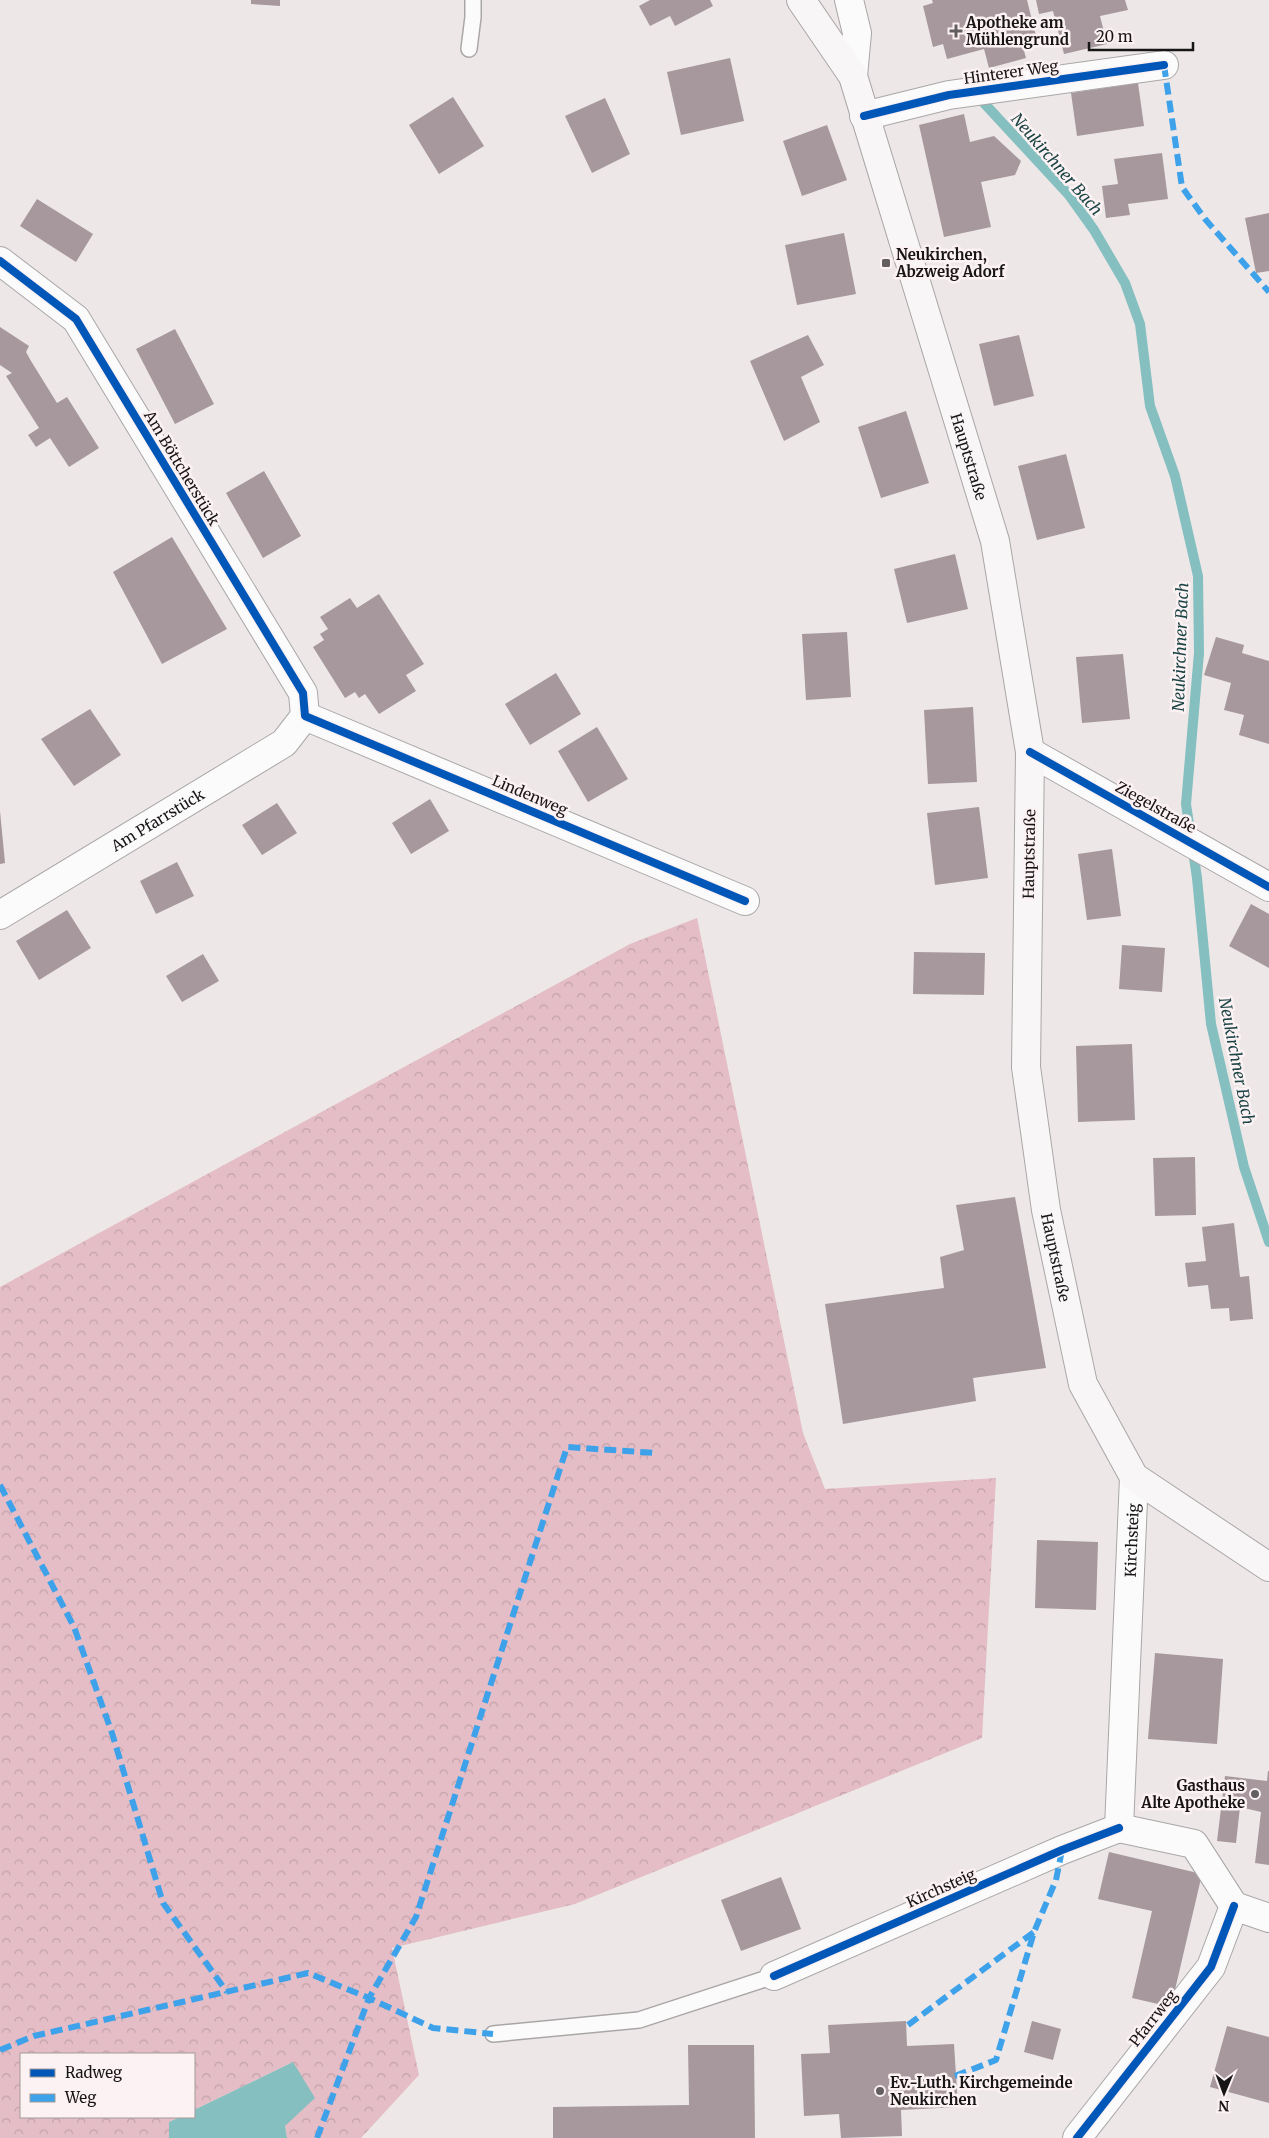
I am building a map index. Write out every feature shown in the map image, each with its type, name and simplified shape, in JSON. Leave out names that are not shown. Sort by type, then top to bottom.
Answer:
[{"type":"main road","points":[[801,0],[854,76]]},
{"type":"main road","name":"Hauptstraße","points":[[854,76],[864,116],[995,541],[1030,752],[1026,1068],[1046,1210],[1084,1384],[1134,1477],[1269,1567]]},
{"type":"street","points":[[849,0],[857,33],[854,76]]},
{"type":"street","name":"Hinterer Weg","points":[[864,116],[949,95],[1164,65]]},
{"type":"street","name":"Am Böttcherstück","points":[[0,261],[76,319],[303,693],[305,716]]},
{"type":"street","name":"Lindenweg","points":[[305,716],[745,900]]},
{"type":"street","name":"Am Pfarrstück","points":[[0,915],[284,743],[305,716]]},
{"type":"street","name":"Ziegelstraße","points":[[1030,752],[1269,887]]},
{"type":"street","name":"Kirchsteig","points":[[774,1976],[1062,1850],[1119,1828],[1134,1477]]},
{"type":"street","points":[[1119,1828],[1194,1844],[1234,1906],[1269,1918]]},
{"type":"street","name":"Pfarrweg","points":[[1077,2138],[1210,1967],[1234,1906]]},
{"type":"lane","points":[[469,49],[473,0]]},
{"type":"lane","points":[[493,2034],[639,2020],[774,1976]]},
{"type":"green space","points":[[697,918],[803,1433],[825,1489],[996,1478],[982,1738],[575,1904],[392,1948],[419,2075],[361,2138],[287,2138],[285,2126],[293,2062],[195,2110],[195,2053],[20,2053],[20,2118],[178,2118],[169,2122],[169,2138],[0,2138],[0,1287],[630,944]]},
{"type":"water","points":[[293,2062],[315,2098],[285,2126],[287,2138],[169,2138],[169,2122],[178,2118],[195,2118],[195,2110]]},
{"type":"building","points":[[251,0],[280,0],[280,6],[251,4]]},
{"type":"building","points":[[650,0],[710,0],[713,6],[675,26],[670,16],[650,26],[639,6]]},
{"type":"building","points":[[932,0],[1027,0],[1036,36],[1021,40],[1026,58],[989,68],[984,49],[947,59],[943,44],[933,47],[923,6],[933,3]]},
{"type":"building","points":[[1036,0],[1125,0],[1128,10],[1100,16],[1107,44],[1064,54],[1053,11],[1039,14]]},
{"type":"building","points":[[730,58],[744,121],[681,135],[667,72]]},
{"type":"building","points":[[1138,83],[1144,126],[1077,136],[1071,93]]},
{"type":"building","points":[[453,97],[484,146],[439,174],[409,125]]},
{"type":"building","points":[[605,98],[630,154],[592,173],[565,116]]},
{"type":"building","points":[[964,114],[970,142],[994,136],[1021,161],[1015,175],[981,182],[991,227],[944,237],[919,125]]},
{"type":"building","points":[[827,125],[847,180],[802,196],[783,141]]},
{"type":"building","points":[[1162,153],[1168,199],[1128,204],[1130,215],[1106,218],[1102,186],[1118,184],[1114,159]]},
{"type":"building","points":[[37,199],[93,234],[76,262],[20,226]]},
{"type":"building","points":[[1269,213],[1269,271],[1256,273],[1245,218]]},
{"type":"building","points":[[844,233],[856,294],[797,305],[785,245]]},
{"type":"building","points":[[0,327],[29,346],[26,352],[57,403],[67,397],[99,448],[69,467],[50,438],[36,447],[28,435],[39,428],[6,376],[12,373],[0,365]]},
{"type":"building","points":[[175,329],[214,404],[175,424],[136,349]]},
{"type":"building","points":[[808,335],[824,365],[801,377],[820,422],[784,441],[750,361]]},
{"type":"building","points":[[1019,335],[1034,396],[994,406],[979,344]]},
{"type":"building","points":[[906,411],[929,483],[881,498],[858,427]]},
{"type":"building","points":[[1066,454],[1085,528],[1037,540],[1018,466]]},
{"type":"building","points":[[264,471],[301,536],[263,558],[226,493]]},
{"type":"building","points":[[172,537],[227,629],[162,664],[113,572]]},
{"type":"building","points":[[955,554],[968,609],[907,623],[894,569]]},
{"type":"building","points":[[379,594],[424,664],[406,675],[416,691],[379,714],[365,694],[359,698],[355,692],[345,698],[313,647],[324,640],[320,634],[328,629],[320,617],[350,598],[357,608]]},
{"type":"building","points":[[847,632],[851,697],[806,700],[802,634]]},
{"type":"building","points":[[1216,637],[1244,645],[1242,653],[1269,661],[1269,744],[1239,735],[1244,715],[1224,710],[1231,683],[1204,675]]},
{"type":"building","points":[[1123,654],[1130,719],[1082,723],[1076,657]]},
{"type":"building","points":[[556,673],[581,714],[530,745],[505,704]]},
{"type":"building","points":[[973,707],[977,782],[928,784],[924,710]]},
{"type":"building","points":[[90,709],[121,755],[74,786],[41,739]]},
{"type":"building","points":[[597,727],[628,779],[588,802],[558,751]]},
{"type":"building","points":[[430,799],[449,831],[411,854],[392,823]]},
{"type":"building","points":[[277,803],[297,833],[262,855],[242,825]]},
{"type":"building","points":[[979,807],[988,878],[935,885],[927,813]]},
{"type":"building","points":[[0,811],[5,863],[0,864]]},
{"type":"building","points":[[1112,849],[1121,916],[1087,920],[1078,854]]},
{"type":"building","points":[[177,862],[194,896],[156,914],[140,881]]},
{"type":"building","points":[[1251,904],[1269,914],[1269,968],[1229,946]]},
{"type":"building","points":[[67,910],[91,948],[39,980],[16,941]]},
{"type":"building","points":[[1122,945],[1165,948],[1162,992],[1119,989]]},
{"type":"building","points":[[914,952],[985,953],[984,995],[913,994]]},
{"type":"building","points":[[203,954],[219,981],[182,1002],[166,976]]},
{"type":"building","points":[[1132,1044],[1135,1120],[1078,1122],[1076,1046]]},
{"type":"building","points":[[1195,1157],[1196,1215],[1155,1216],[1153,1158]]},
{"type":"building","points":[[1015,1197],[1046,1368],[973,1378],[976,1401],[843,1424],[825,1304],[944,1288],[940,1257],[964,1250],[956,1205]]},
{"type":"building","points":[[1234,1223],[1240,1277],[1249,1276],[1253,1319],[1230,1321],[1229,1308],[1211,1309],[1208,1285],[1188,1287],[1185,1263],[1206,1261],[1202,1227]]},
{"type":"building","points":[[1037,1540],[1098,1542],[1096,1610],[1035,1608]]},
{"type":"building","points":[[1155,1653],[1223,1659],[1217,1744],[1148,1739]]},
{"type":"building","points":[[1268,1771],[1269,1865],[1255,1863],[1261,1812],[1240,1807],[1236,1843],[1217,1841],[1225,1776],[1267,1781]]},
{"type":"building","points":[[1109,1852],[1202,1874],[1171,2007],[1132,1998],[1152,1911],[1098,1899]]},
{"type":"building","points":[[781,1877],[801,1929],[741,1951],[721,1900]]},
{"type":"building","name":"Ev.-Luth. Kirchgemeinde Neukirchen","points":[[906,2021],[907,2046],[954,2044],[958,2107],[901,2110],[902,2136],[841,2138],[839,2114],[804,2116],[801,2054],[830,2053],[828,2025]]},
{"type":"building","points":[[1032,2021],[1061,2029],[1053,2060],[1024,2052]]},
{"type":"building","points":[[1227,2026],[1269,2037],[1269,2103],[1210,2087]]},
{"type":"building","points":[[688,2045],[754,2045],[755,2138],[553,2138],[553,2107],[689,2105]]},
{"type":"waterway","name":"Neukirchner Bach","points":[[984,103],[1069,195],[1094,230],[1125,283],[1140,324],[1150,406],[1175,476],[1198,576],[1199,653],[1186,804],[1197,878],[1211,1024],[1244,1167],[1269,1242]]},
{"type":"marked path","points":[[1164,65],[1182,187],[1205,219],[1269,292]]},
{"type":"marked path","points":[[317,2138],[369,1998],[416,1917],[567,1447],[655,1453]]},
{"type":"marked path","points":[[0,1485],[74,1627],[112,1733],[163,1903],[227,1992]]},
{"type":"marked path","points":[[955,2076],[996,2060],[1034,1932],[1056,1880],[1062,1850]]},
{"type":"marked path","points":[[908,2025],[1034,1932]]},
{"type":"marked path","points":[[0,2050],[34,2036],[308,1973],[369,1998],[433,2028],[493,2034]]},
{"type":"cycle path","points":[[864,116],[949,95],[1164,65]]},
{"type":"cycle path","points":[[0,261],[76,319],[303,693],[305,716],[745,901]]},
{"type":"cycle path","points":[[1030,752],[1269,887]]},
{"type":"cycle path","points":[[774,1976],[1062,1850],[1119,1828]]},
{"type":"cycle path","points":[[1077,2138],[1211,1967],[1234,1906]]},
{"type":"place","name":"Apotheke am Mühlengrund","points":[[956,31]]},
{"type":"place","name":"Neukirchen, Abzweig Adorf","points":[[886,263]]},
{"type":"place","name":"Gasthaus Alte Apotheke","points":[[1255,1794]]},
{"type":"place","name":"Ev.-Luth. Kirchgemeinde Neukirchen","points":[[880,2091]]}]
